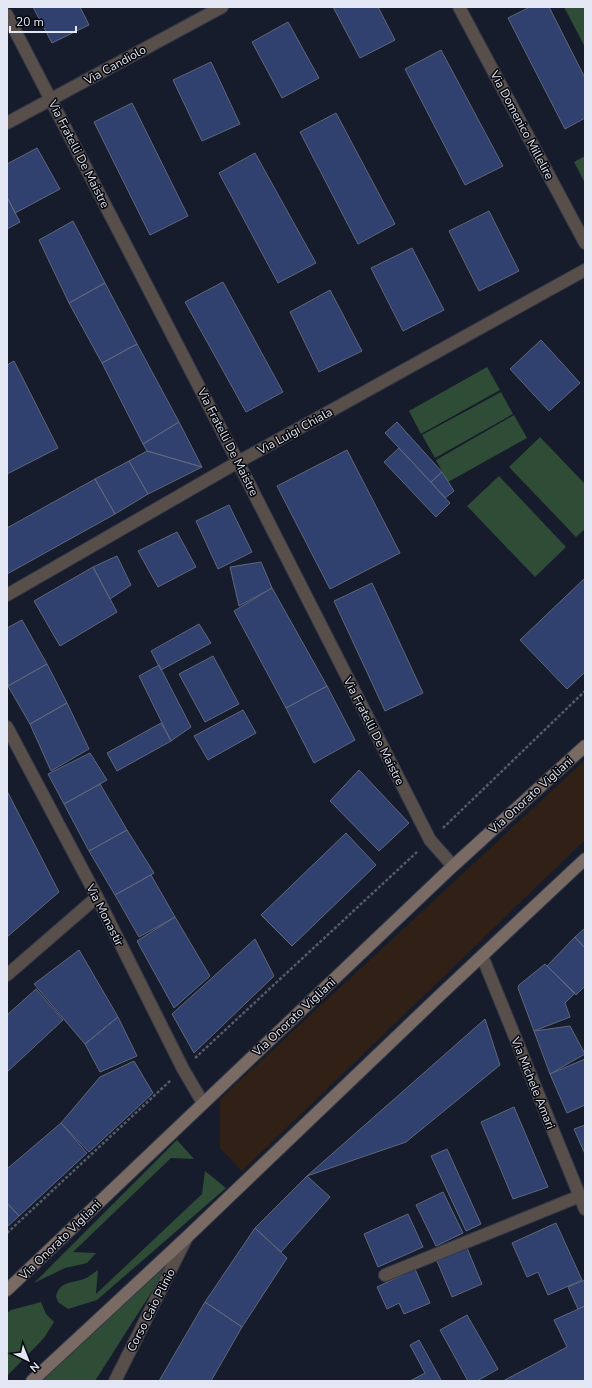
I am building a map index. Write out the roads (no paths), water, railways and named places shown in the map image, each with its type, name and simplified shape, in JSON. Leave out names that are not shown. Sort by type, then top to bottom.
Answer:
[{"type":"main road","name":"Via Onorato Vigliani","points":[[7,1290],[453,866],[585,746]]},
{"type":"main road","points":[[32,1381],[186,1238],[585,859]]},
{"type":"street","name":"Via Candiolo","points":[[7,123],[222,7]]},
{"type":"street","name":"Via Domenico Millelire","points":[[459,7],[585,243]]},
{"type":"street","name":"Via Fratelli De Maistre","points":[[7,15],[238,462],[430,840],[453,866]]},
{"type":"street","name":"Via Luigi Chiala","points":[[7,595],[238,462],[585,270]]},
{"type":"street","name":"Via Monastir","points":[[7,727],[97,897],[183,1069],[203,1103]]},
{"type":"street","points":[[7,975],[97,897]]},
{"type":"street","name":"Via Michele Amari","points":[[482,956],[585,1209]]},
{"type":"street","points":[[385,1275],[580,1196]]},
{"type":"street","name":"Corso Caio Plinio","points":[[115,1381],[186,1238]]}]
